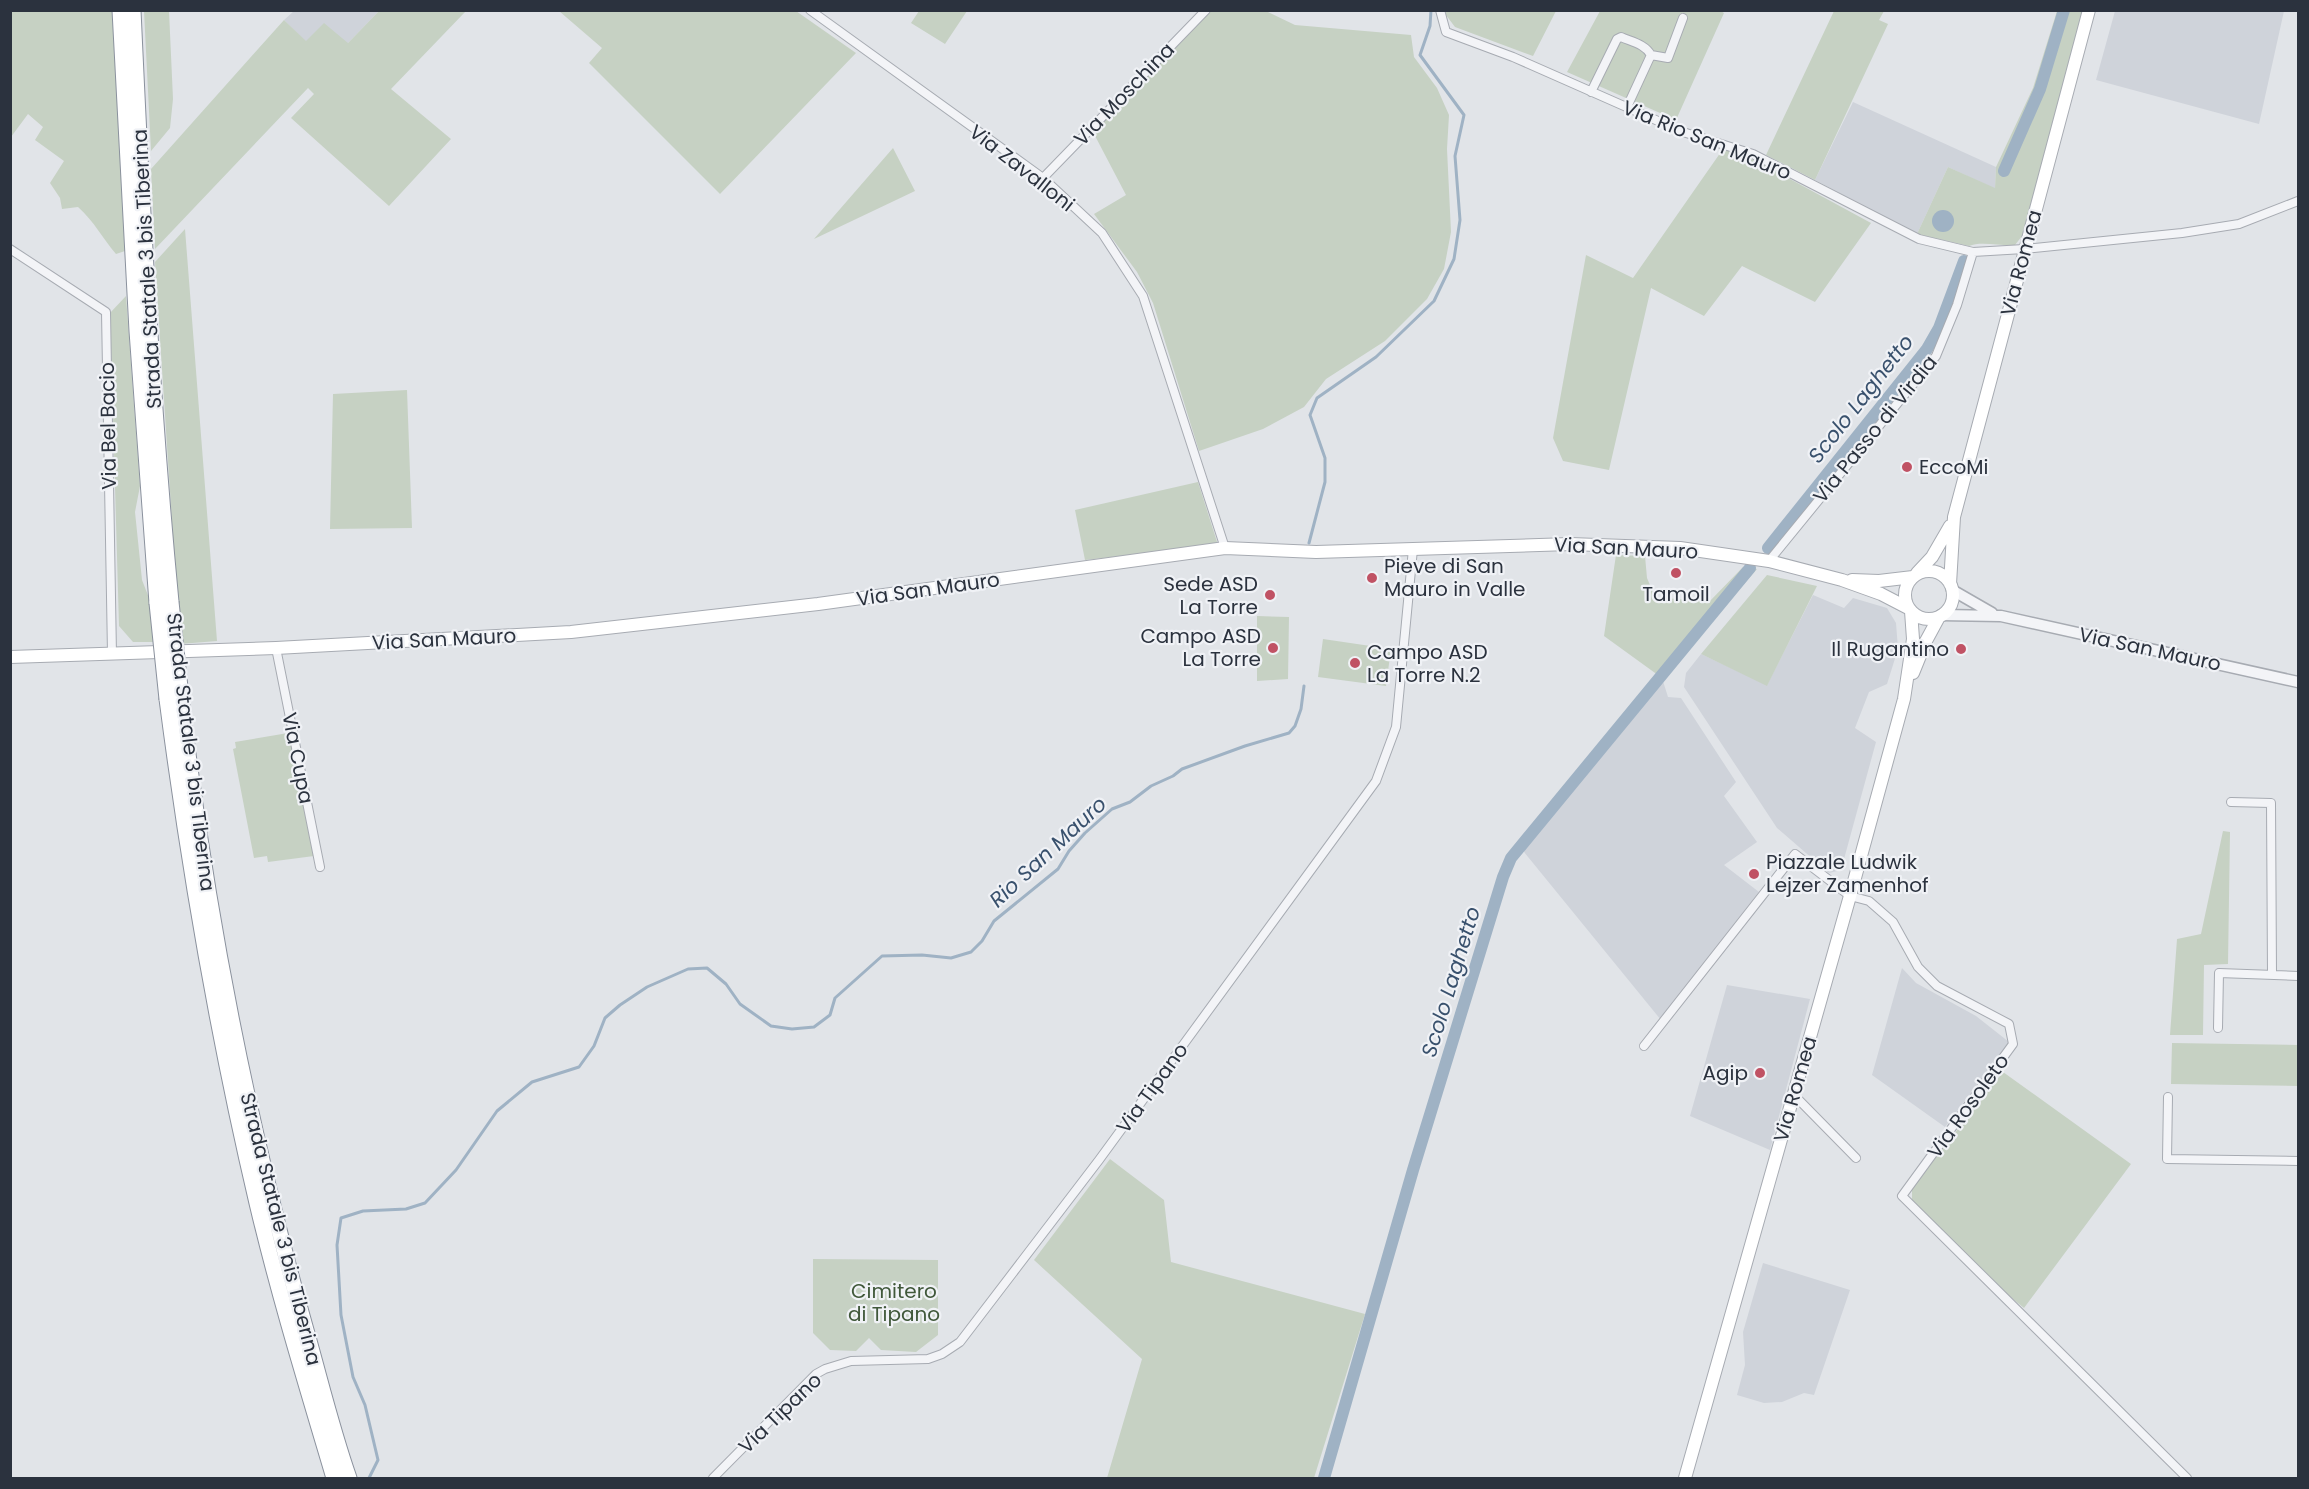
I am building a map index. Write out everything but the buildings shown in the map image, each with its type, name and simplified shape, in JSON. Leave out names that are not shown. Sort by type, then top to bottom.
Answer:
[{"type":"highway","name":"Strada Statale 3 bis Tiberina","points":[[120,10],[133,128]]},
{"type":"highway","name":"Strada Statale 3 bis Tiberina","points":[[133,10],[133,128],[143,331],[164,603],[189,861],[210,987],[278,1258],[340,1476]]},
{"type":"main road","name":"Via Romea","points":[[1914,576],[1941,544],[1954,517],[2089,10]]},
{"type":"main road","name":"Via Romea","points":[[1951,587],[1954,517]]},
{"type":"main road","name":"Via San Mauro","points":[[10,657],[276,648],[571,632],[818,604],[1225,548],[1316,552],[1570,544],[1680,548],[1769,561],[1842,580],[1881,594],[1910,609]]},
{"type":"main road","points":[[1931,571],[1939,573],[1951,587],[1951,604],[1940,616],[1924,618],[1910,609],[1905,595],[1908,582],[1914,576],[1931,571]]},
{"type":"main road","name":"Via San Mauro","points":[[1842,580],[1879,580],[1914,576]]},
{"type":"main road","name":"Via Romea","points":[[1904,699],[1913,639],[1910,609]]},
{"type":"main road","name":"Via Romea","points":[[1685,1479],[1904,699],[1926,641],[1940,616]]},
{"type":"street","name":"Via Moschina","points":[[1043,178],[1206,10]]},
{"type":"street","name":"Via Rio San Mauro","points":[[1440,10],[1446,32],[1514,57],[1683,132],[1753,154],[1919,239],[1973,252],[2182,233],[2239,224],[2298,201]]},
{"type":"street","name":"Via Zavalloni","points":[[817,12],[1043,178],[1102,233],[1143,296],[1225,548]]},
{"type":"street","points":[[1651,55],[1668,58],[1683,18]]},
{"type":"street","points":[[1591,92],[1617,39],[1621,37],[1642,45],[1651,55]]},
{"type":"street","points":[[1627,107],[1651,55]]},
{"type":"street","name":"Via Bel Bacio","points":[[10,249],[106,312],[112,654]]},
{"type":"street","name":"Via Passo di Virdia","points":[[1769,561],[1936,356],[1957,305],[1973,252]]},
{"type":"street","name":"Via Tipano","points":[[712,1479],[816,1374],[825,1369],[851,1361],[928,1359],[942,1354],[960,1342],[1099,1160],[1376,781],[1396,727],[1413,549]]},
{"type":"street","name":"Via San Mauro","points":[[1951,587],[1981,608],[2001,616],[2298,682]]},
{"type":"street","name":"Via San Mauro","points":[[1940,616],[2001,616]]},
{"type":"street","name":"Via Cupa","points":[[276,648],[320,867]]},
{"type":"street","points":[[2231,802],[2271,803],[2272,975]]},
{"type":"street","name":"Via Rosoleto","points":[[1644,1046],[1795,854],[1850,896],[1869,901],[1893,922],[1918,967],[1937,986],[2009,1024],[2013,1044],[1902,1196],[2187,1479]]},
{"type":"street","points":[[2218,1028],[2219,973],[2298,976]]},
{"type":"street","points":[[1794,1095],[1856,1158]]},
{"type":"street","points":[[2168,1097],[2167,1159],[2298,1161]]},
{"type":"shaded area","points":[[294,11],[379,11],[348,43],[306,42],[284,20]]},
{"type":"shaded area","points":[[2115,11],[2284,11],[2259,124],[2096,80]]},
{"type":"shaded area","points":[[1853,102],[1996,167],[1995,189],[1948,167],[1917,234],[1815,180]]},
{"type":"shaded area","points":[[1813,595],[1844,608],[1853,598],[1887,608],[1896,623],[1898,649],[1887,684],[1869,692],[1855,728],[1876,742],[1841,870],[1829,873],[1777,828],[1684,687],[1686,673],[1701,654],[1767,685]]},
{"type":"shaded area","points":[[1662,678],[1668,697],[1681,698],[1736,782],[1724,796],[1757,842],[1724,865],[1759,892],[1661,1020],[1520,847]]},
{"type":"shaded area","points":[[1902,968],[1916,983],[1976,1016],[2009,1042],[1945,1127],[1872,1075]]},
{"type":"shaded area","points":[[1727,985],[1810,999],[1770,1150],[1690,1116]]},
{"type":"shaded area","points":[[1763,1263],[1850,1290],[1814,1395],[1804,1393],[1782,1402],[1764,1403],[1737,1395],[1745,1365],[1743,1332]]},
{"type":"green space","points":[[1446,10],[1556,11],[1533,56],[1455,27],[1446,15]]},
{"type":"green space","points":[[1719,10],[1724,13],[1676,120],[1567,72],[1600,11]]},
{"type":"green space","points":[[11,11],[113,11],[125,251],[116,254],[78,207],[62,209],[60,198],[50,183],[64,161],[35,140],[43,127],[28,114],[11,137]]},
{"type":"green space","points":[[144,11],[169,11],[173,99],[170,128],[151,151]]},
{"type":"green space","points":[[379,11],[466,11],[391,89],[451,139],[389,206],[291,118],[314,94],[308,88],[155,249],[151,169],[284,20],[306,41],[324,23],[348,43]]},
{"type":"green space","points":[[559,11],[796,11],[856,53],[720,194],[589,63],[602,48]]},
{"type":"green space","points":[[919,11],[967,11],[945,44],[911,23]]},
{"type":"green space","points":[[1211,11],[1266,11],[1295,25],[1411,35],[1414,57],[1437,88],[1449,115],[1447,149],[1451,232],[1444,269],[1427,299],[1385,341],[1326,379],[1304,407],[1263,429],[1199,451],[1153,303],[1137,272],[1094,214],[1126,195],[1093,132]]},
{"type":"green space","points":[[1834,11],[1884,11],[1879,20],[1888,24],[1815,180],[1766,155]]},
{"type":"green space","points":[[2057,11],[2084,11],[2022,236],[2015,245],[1969,246],[1917,234],[1948,167],[1995,188],[1996,167],[2033,88]]},
{"type":"green space","points":[[893,148],[915,191],[814,239]]},
{"type":"green space","points":[[1723,149],[1757,161],[1871,223],[1815,302],[1742,266],[1704,316],[1651,288],[1609,470],[1563,461],[1553,438],[1586,255],[1633,278]]},
{"type":"green space","points":[[185,229],[217,641],[180,644],[155,262]]},
{"type":"green space","points":[[126,296],[140,486],[135,512],[142,580],[151,603],[155,642],[133,642],[119,626],[110,313]]},
{"type":"green space","points":[[407,390],[412,528],[330,529],[333,394]]},
{"type":"green space","points":[[1198,482],[1218,545],[1085,560],[1075,510]]},
{"type":"green space","points":[[1616,555],[1645,556],[1647,578],[1655,597],[1709,602],[1743,567],[1757,569],[1662,678],[1604,636]]},
{"type":"green space","points":[[1767,575],[1817,586],[1767,686],[1701,654]]},
{"type":"green space","name":"Campo ASD La Torre","points":[[1257,616],[1289,617],[1288,679],[1257,681]]},
{"type":"green space","name":"Campo ASD La Torre N.2","points":[[1323,639],[1391,649],[1386,686],[1318,677]]},
{"type":"green space","points":[[288,733],[289,737],[292,737],[314,856],[268,862],[267,856],[254,858],[233,749],[236,748],[235,742]]},
{"type":"green space","points":[[2223,831],[2230,832],[2228,964],[2204,965],[2203,1035],[2170,1035],[2177,939],[2201,934]]},
{"type":"green space","points":[[2172,1043],[2298,1045],[2298,1086],[2171,1084]]},
{"type":"green space","points":[[2003,1072],[2131,1164],[2024,1308],[1982,1274],[1912,1200],[1912,1187]]},
{"type":"green space","points":[[1110,1159],[1164,1200],[1171,1262],[1365,1314],[1314,1478],[1107,1478],[1142,1359],[1034,1260]]},
{"type":"green space","name":"Cimitero di Tipano","points":[[813,1259],[938,1260],[938,1335],[916,1352],[881,1350],[869,1338],[856,1351],[830,1350],[813,1333]]},
{"type":"water","points":[[1943,210],[1951,213],[1954,221],[1951,229],[1943,232],[1935,229],[1932,221],[1935,213]]},
{"type":"waterway","name":"Rio San Mauro","points":[[1309,543],[1325,482],[1325,458],[1310,415],[1317,398],[1376,357],[1434,301],[1454,259],[1460,220],[1455,156],[1464,115],[1420,55],[1430,26],[1431,10]]},
{"type":"waterway","name":"Scolo Laghetto","points":[[2004,171],[2040,89],[2064,10]]},
{"type":"waterway","name":"Scolo Laghetto","points":[[1768,548],[1927,349],[1939,328],[1964,261]]},
{"type":"waterway","name":"Scolo Laghetto","points":[[1324,1478],[1413,1170],[1503,877],[1511,858],[1750,568]]},
{"type":"waterway","name":"Rio San Mauro","points":[[369,1478],[378,1460],[365,1405],[353,1377],[341,1315],[337,1245],[341,1218],[363,1211],[406,1209],[425,1203],[456,1170],[497,1111],[532,1082],[579,1067],[594,1046],[605,1018],[647,987],[688,969],[707,968],[726,984],[740,1004],[771,1026],[792,1029],[814,1027],[830,1015],[835,998],[882,956],[922,955],[951,958],[971,952],[982,941],[994,921],[1058,869],[1069,851],[1085,833],[1112,809],[1130,802],[1151,786],[1173,776],[1182,769],[1289,733],[1295,726],[1301,709],[1304,686]]},
{"type":"place","name":"EccoMi","points":[[1907,467]]},
{"type":"place","name":"Tamoil","points":[[1676,573]]},
{"type":"place","name":"Pieve di San Mauro in Valle","points":[[1372,578]]},
{"type":"place","name":"Sede ASD La Torre","points":[[1270,595]]},
{"type":"place","name":"Campo ASD La Torre","points":[[1273,648]]},
{"type":"place","name":"Il Rugantino","points":[[1961,649]]},
{"type":"place","name":"Campo ASD La Torre N.2","points":[[1355,663]]},
{"type":"place","name":"Piazzale Ludwik Lejzer Zamenhof","points":[[1754,874]]},
{"type":"place","name":"Agip","points":[[1760,1073]]}]
